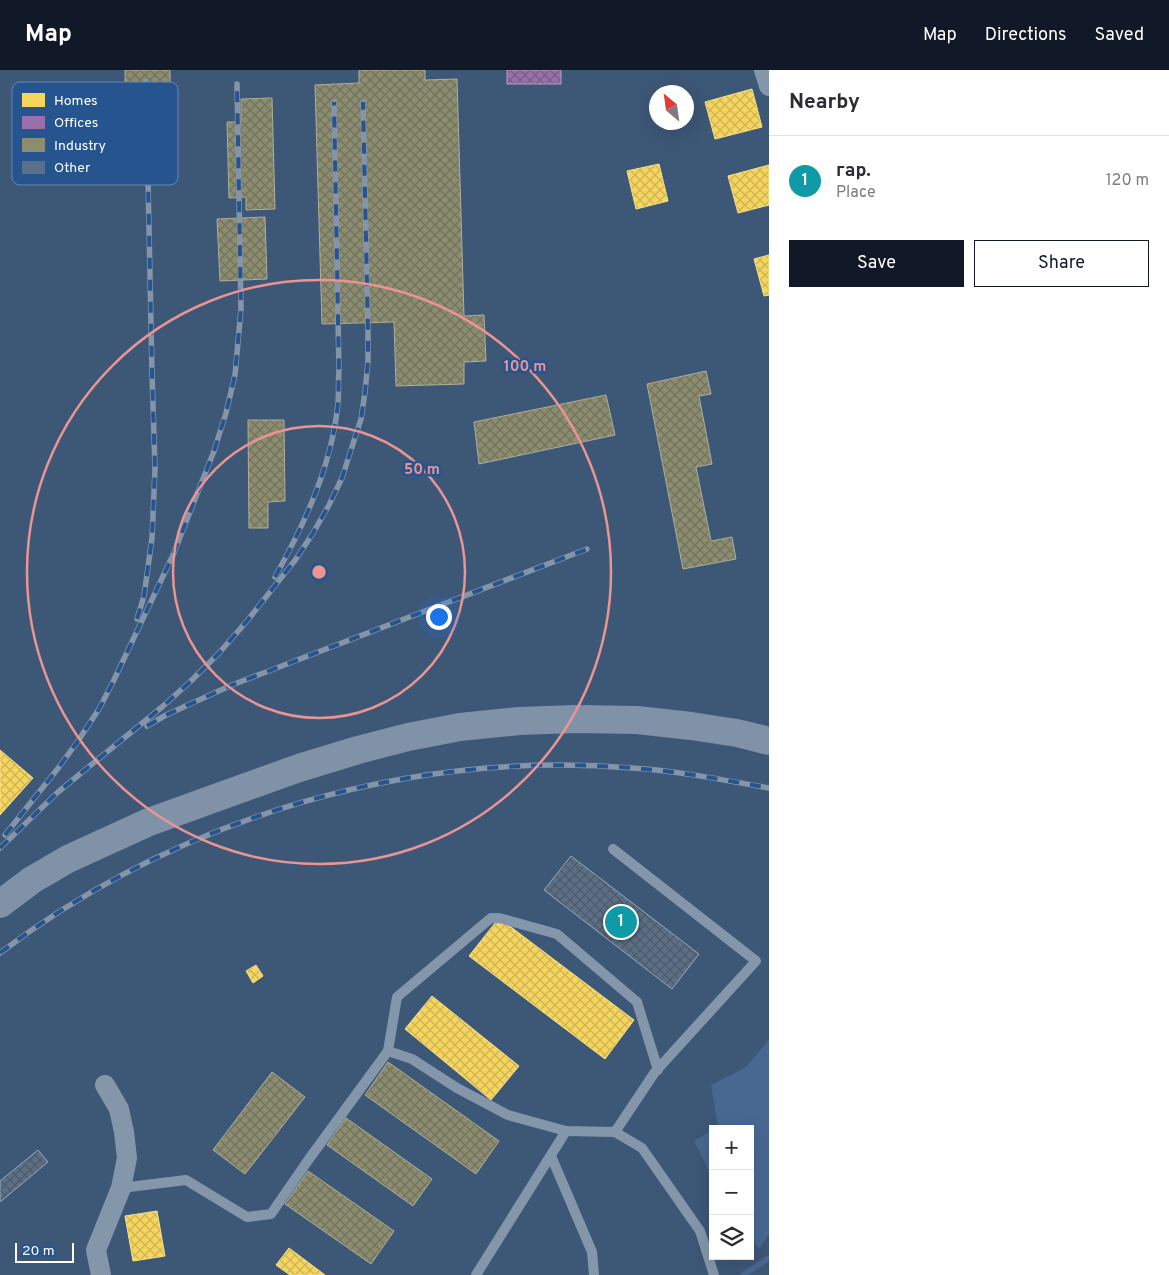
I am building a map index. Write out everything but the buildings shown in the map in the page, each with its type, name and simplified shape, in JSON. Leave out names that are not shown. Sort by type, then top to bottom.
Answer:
[{"type":"main road","points":[[0,904],[32,880],[68,859],[149,822],[298,768],[408,737],[460,727],[510,722],[576,719],[637,720],[691,726],[737,733],[769,742]]},
{"type":"street","points":[[764,70],[769,86]]},
{"type":"street","points":[[101,1275],[96,1250],[121,1188],[127,1158],[124,1132],[118,1109],[105,1084]]},
{"type":"lane","points":[[613,850],[756,961],[655,1072],[615,1132]]},
{"type":"lane","points":[[121,1188],[186,1180],[247,1217],[271,1214],[388,1051],[398,997],[491,918],[498,918],[557,934],[637,1002],[658,1070]]},
{"type":"lane","points":[[388,1051],[412,1059],[457,1088],[508,1115],[566,1131],[615,1132],[642,1148],[700,1232],[714,1275]]},
{"type":"lane","points":[[476,1275],[566,1131]]},
{"type":"lane","points":[[550,1156],[592,1252],[594,1275]]},
{"type":"water","points":[[769,1040],[769,1234],[759,1249],[754,1242],[754,1125],[718,1125],[711,1085],[745,1068]]},
{"type":"water","points":[[709,1132],[709,1171],[694,1141]]},
{"type":"waterway","points":[[743,1275],[769,1258]]},
{"type":"railway","points":[[5,835],[59,767],[99,709],[173,555],[214,451],[226,413],[235,375],[241,309],[237,84]]},
{"type":"railway","points":[[275,577],[297,536],[316,493],[330,449],[338,403],[334,102]]},
{"type":"railway","points":[[0,848],[58,792],[162,707],[219,653],[296,559],[329,505],[342,478],[361,419],[368,361],[363,102]]},
{"type":"railway","points":[[137,619],[144,596],[152,538],[155,469],[148,185]]},
{"type":"railway","points":[[147,726],[166,715],[232,685],[587,549]]},
{"type":"railway","points":[[0,953],[69,906],[142,865],[219,830],[299,803],[381,783],[464,770],[548,765],[649,769],[769,788]]},
{"type":"place","name":"гар.","points":[[621,922]]}]
